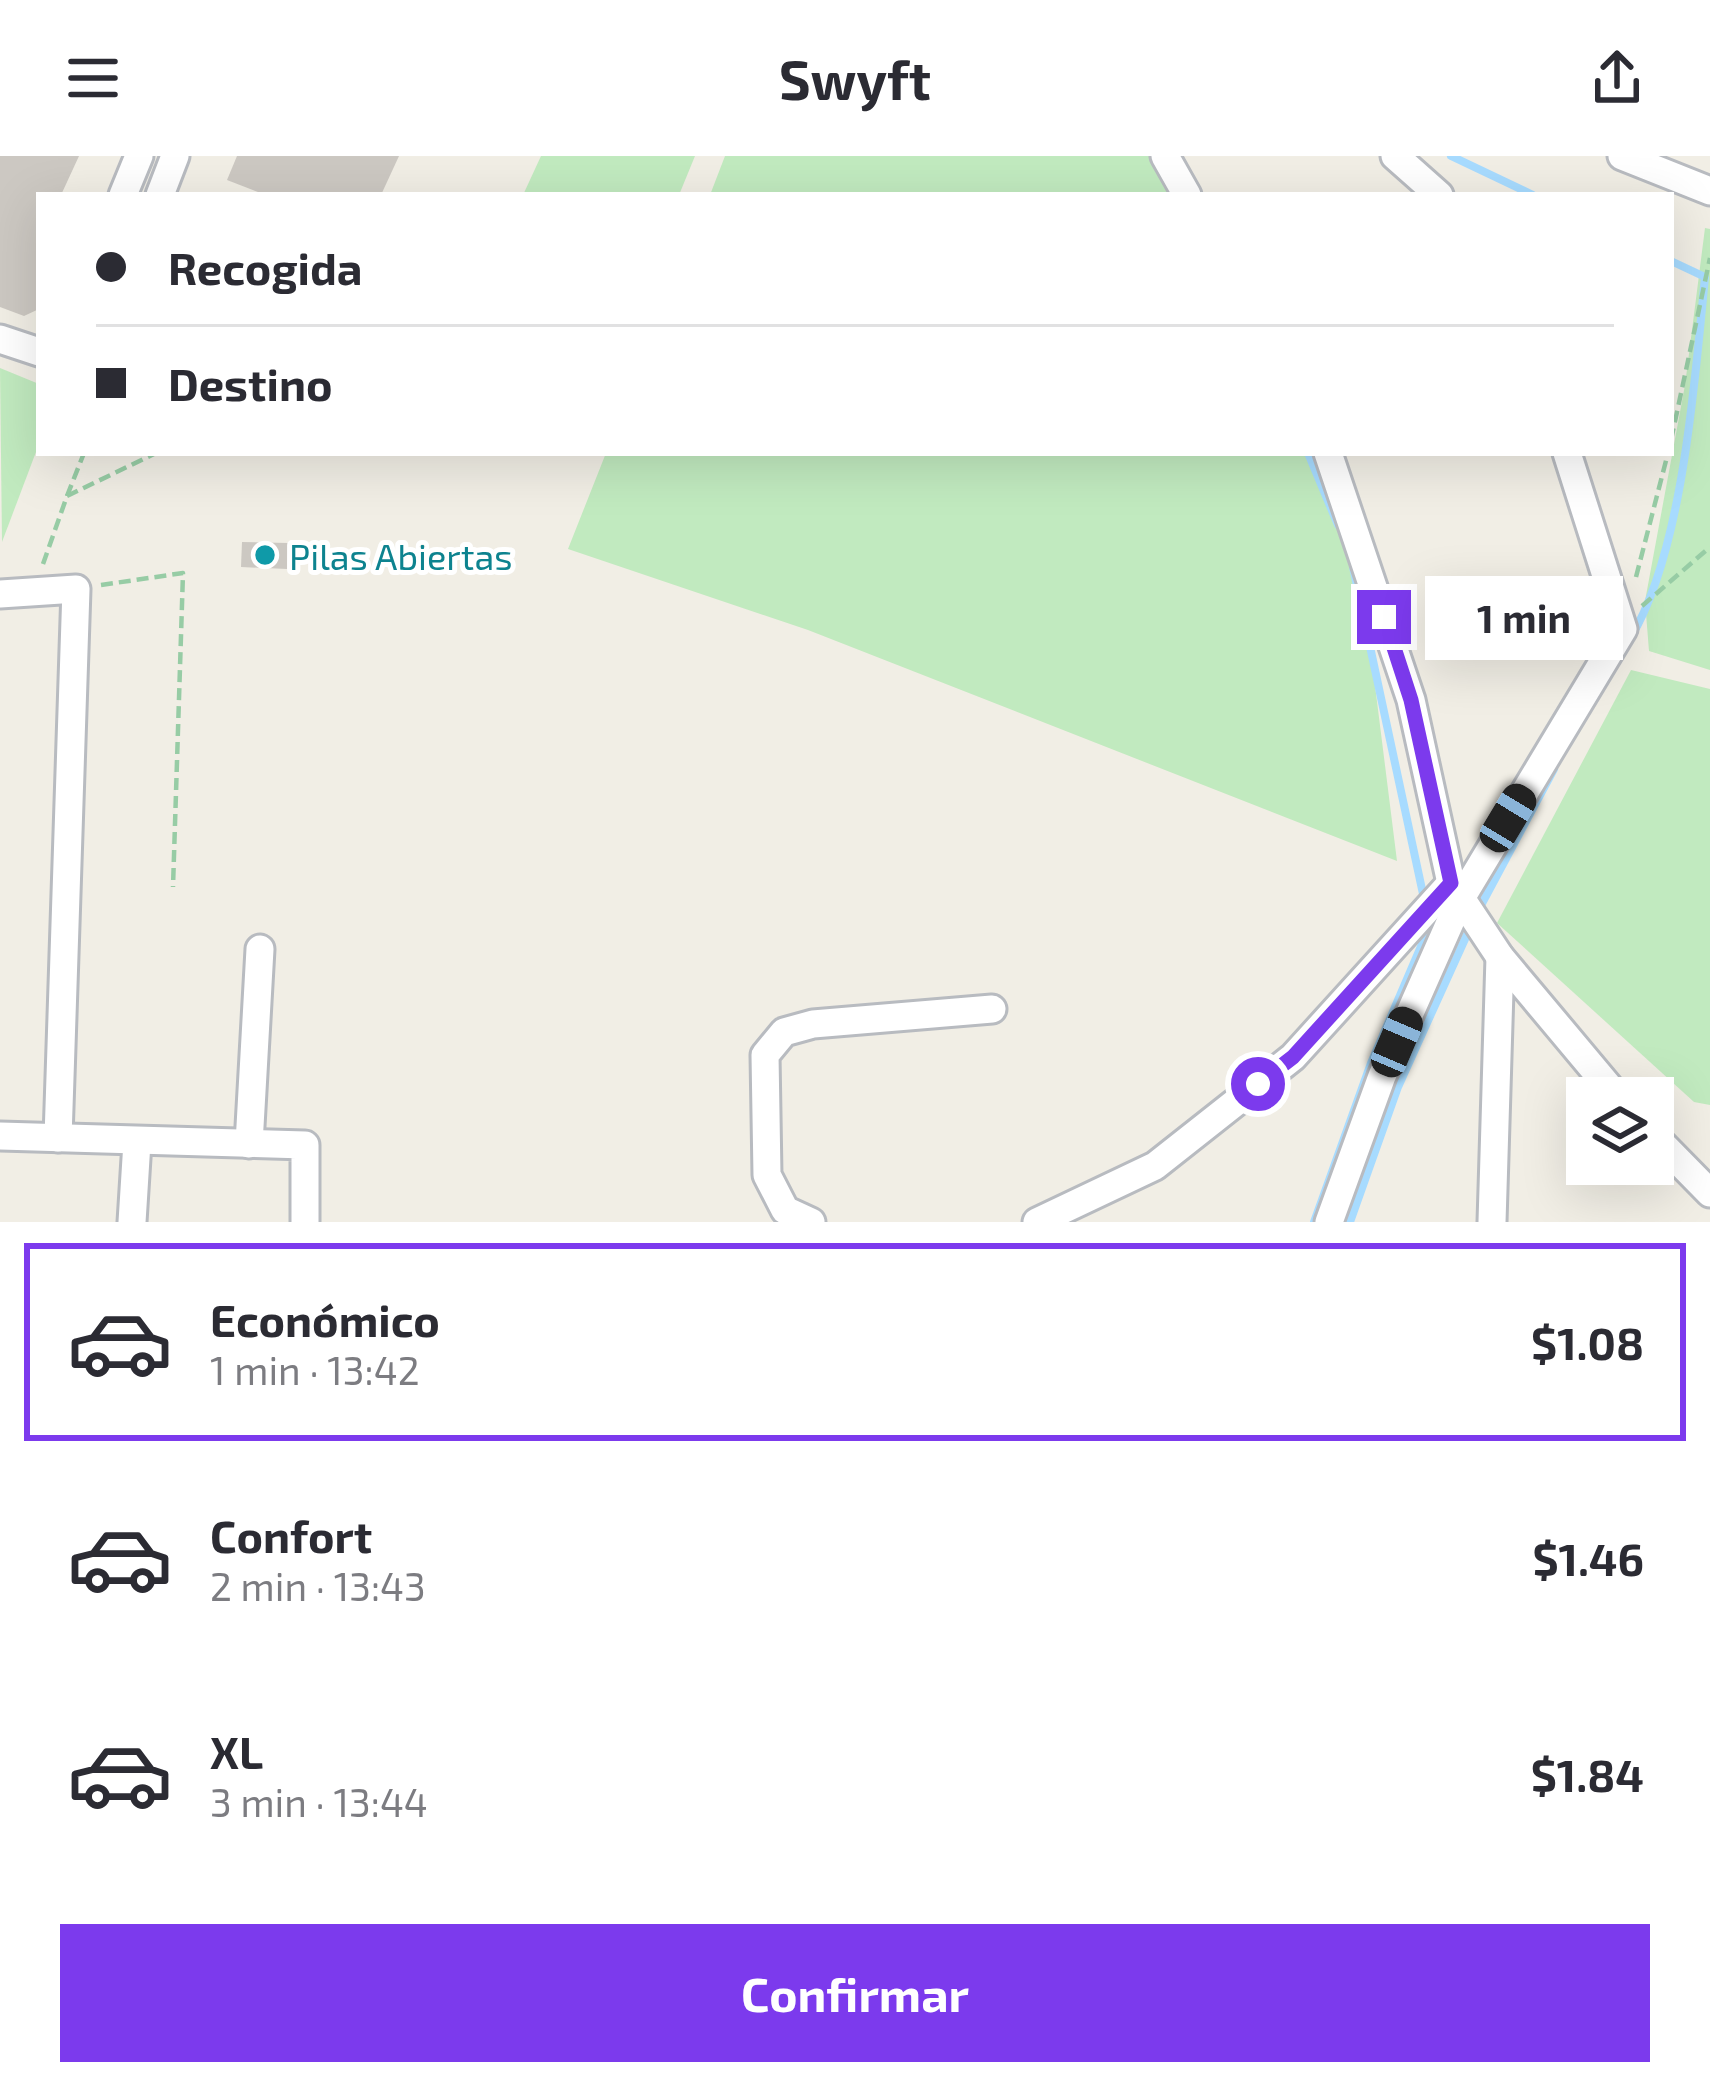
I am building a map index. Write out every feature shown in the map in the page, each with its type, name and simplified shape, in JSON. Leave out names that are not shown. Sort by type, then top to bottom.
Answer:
[{"type":"street","points":[[1165,156],[1185,192]]},
{"type":"street","points":[[1395,156],[1436,192]]},
{"type":"street","points":[[1622,156],[1710,191]]},
{"type":"street","points":[[124,192],[137,161],[167,176]]},
{"type":"street","points":[[0,339],[36,351]]},
{"type":"street","points":[[1329,456],[1411,700],[1455,891],[1500,957],[1600,1077]]},
{"type":"street","points":[[1330,1222],[1455,891],[1623,628],[1586,525],[1568,456]]},
{"type":"street","points":[[0,594],[76,589],[58,1138]]},
{"type":"street","points":[[1037,1222],[1154,1166],[1293,1057],[1455,891]]},
{"type":"street","points":[[249,1144],[260,949]]},
{"type":"street","points":[[1492,1222],[1500,957]]},
{"type":"street","points":[[811,1222],[785,1210],[767,1175],[765,1055],[784,1032],[813,1024],[992,1009]]},
{"type":"street","points":[[0,1136],[305,1145],[305,1222]]},
{"type":"street","points":[[132,1222],[137,1142]]},
{"type":"street","points":[[1674,1156],[1710,1193]]},
{"type":"path","points":[[1674,426],[1710,258]]},
{"type":"path","points":[[34,592],[83,456]]},
{"type":"path","points":[[67,496],[150,456]]},
{"type":"path","points":[[1634,585],[1667,456]]},
{"type":"path","points":[[1623,628],[1710,547]]},
{"type":"path","points":[[76,589],[183,573],[173,887]]},
{"type":"green space","points":[[541,156],[695,156],[680,192],[524,192]]},
{"type":"green space","points":[[725,156],[1157,156],[1175,192],[711,192]]},
{"type":"green space","points":[[1705,228],[1710,229],[1710,670],[1649,651],[1645,601],[1685,385]]},
{"type":"green space","points":[[0,368],[36,383],[36,452],[2,542]]},
{"type":"green space","points":[[605,456],[1316,456],[1356,534],[1397,861],[808,630],[568,549]]},
{"type":"green space","points":[[1631,670],[1710,689],[1710,1105],[1694,1102],[1674,1084],[1674,1077],[1666,1077],[1497,923]]},
{"type":"building","points":[[0,156],[79,156],[62,192],[36,192],[36,310],[24,316],[0,307]]},
{"type":"building","points":[[237,156],[399,156],[382,192],[258,192],[227,180]]},
{"type":"building","name":"Pilas Abiertas","points":[[242,542],[288,543],[287,569],[241,567]]},
{"type":"waterway","points":[[1451,156],[1527,192]]},
{"type":"waterway","points":[[1631,637],[1649,601],[1675,512],[1697,364],[1705,277],[1674,262]]},
{"type":"waterway","points":[[1309,456],[1338,525]]},
{"type":"waterway","points":[[1353,567],[1423,894]]},
{"type":"waterway","points":[[1479,909],[1554,769]]},
{"type":"waterway","points":[[1350,1222],[1398,1087],[1470,928]]},
{"type":"waterway","points":[[1314,1222],[1371,1063],[1425,937]]},
{"type":"place","name":"Pilas Abiertas","points":[[265,555]]},
{"type":"route","points":[[1258,1084],[1293,1057],[1451,883],[1411,700],[1384,617]]}]
